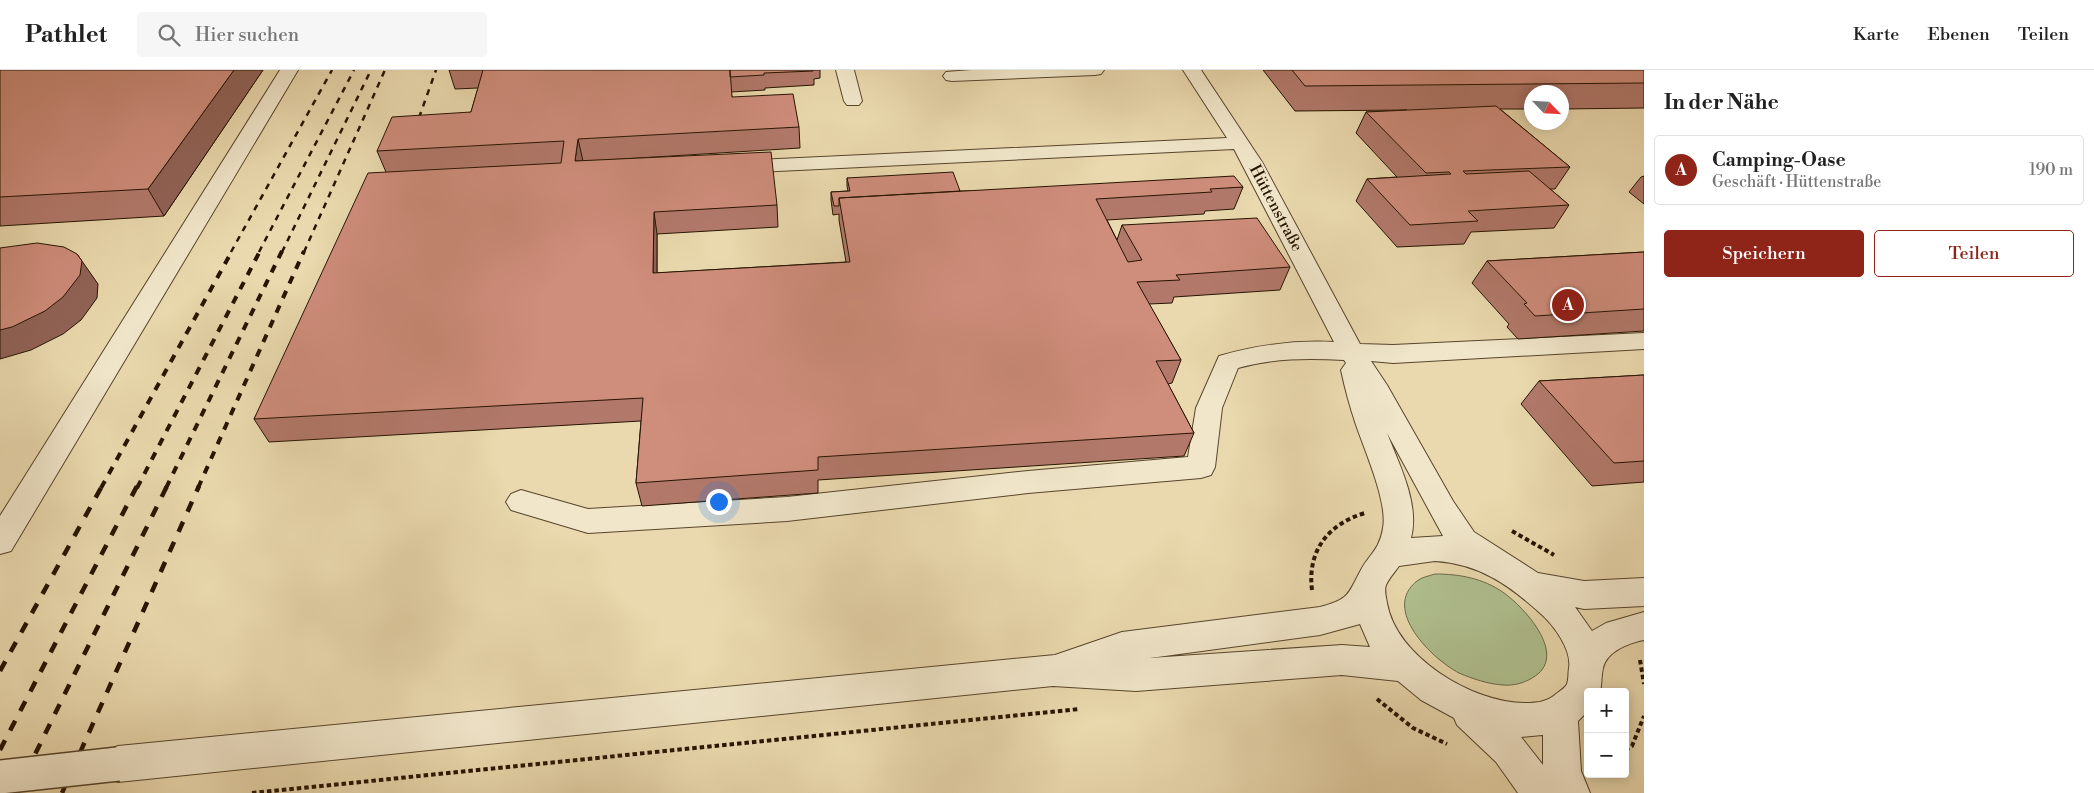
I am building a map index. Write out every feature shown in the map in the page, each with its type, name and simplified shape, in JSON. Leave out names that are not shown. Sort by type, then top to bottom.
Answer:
[{"type":"street","points":[[0,542],[289,70]]},
{"type":"street","points":[[845,70],[853,101]]},
{"type":"street","points":[[952,76],[1095,70]]},
{"type":"street","name":"Hüttenstraße","points":[[1192,70],[1252,162],[1351,351],[1374,385],[1442,509],[1463,541],[1501,566]]},
{"type":"street","points":[[721,167],[978,157],[1240,143]]},
{"type":"street","points":[[521,502],[588,521],[787,509],[1028,482],[1201,467],[1208,408],[1228,362],[1254,355],[1305,349],[1393,354],[1644,341]]},
{"type":"street","name":"Hüttenstraße","points":[[1351,351],[1358,393],[1384,464],[1399,524],[1389,557]]},
{"type":"street","points":[[1539,793],[1527,770],[1496,735],[1457,703],[1420,679],[1391,651],[1373,620],[1369,593],[1374,572],[1389,557],[1411,549],[1439,547],[1469,553],[1501,566],[1531,585],[1557,608],[1577,635],[1587,664]]},
{"type":"street","points":[[1531,585],[1584,595],[1644,592]]},
{"type":"street","points":[[1053,670],[1122,647],[1320,621],[1349,614],[1369,593]]},
{"type":"street","points":[[1457,703],[1498,717],[1535,720],[1560,715],[1583,691],[1587,664],[1600,643],[1628,628],[1644,626]]},
{"type":"street","points":[[0,777],[1053,670],[1136,675],[1342,660],[1407,666]]},
{"type":"street","points":[[1560,715],[1562,772],[1571,793]]},
{"type":"path","points":[[252,793],[1050,710],[1088,708]]},
{"type":"path","points":[[1629,748],[1632,746],[1644,716]]},
{"type":"green space","points":[[1435,574],[1462,576],[1479,580],[1496,588],[1513,600],[1540,633],[1547,658],[1543,669],[1522,683],[1511,685],[1497,684],[1481,681],[1459,673],[1436,657],[1414,632],[1407,619],[1405,605],[1407,592],[1417,581]]},
{"type":"building","points":[[0,70],[234,70],[148,189],[0,197]]},
{"type":"building","points":[[483,70],[730,70],[732,97],[793,94],[799,127],[578,139],[575,161],[771,152],[777,205],[654,212],[653,273],[850,262],[839,198],[1234,176],[1243,187],[1210,189],[1212,192],[1096,199],[1128,262],[1142,260],[1122,225],[1257,218],[1290,267],[1176,275],[1180,280],[1137,282],[1181,360],[1156,361],[1194,433],[818,457],[818,470],[636,483],[643,398],[254,419],[368,173],[561,163],[564,141],[377,151],[392,117],[471,112]]},
{"type":"building","points":[[730,70],[813,71],[764,73],[764,75],[730,77]]},
{"type":"building","points":[[1292,70],[1644,70],[1644,83],[1305,86]]},
{"type":"building","points":[[1496,106],[1570,167],[1463,171],[1466,174],[1529,171],[1569,205],[1468,211],[1478,221],[1410,225],[1367,179],[1451,174],[1449,172],[1426,173],[1366,112]]},
{"type":"building","points":[[953,172],[960,191],[839,198],[839,206],[834,206],[831,192],[850,191],[847,178]]},
{"type":"building","points":[[37,243],[64,247],[77,254],[82,261],[80,275],[63,297],[45,311],[12,327],[0,330],[0,248]]},
{"type":"building","points":[[1644,252],[1644,309],[1535,316],[1524,304],[1527,303],[1487,261]]},
{"type":"building","points":[[1644,375],[1644,461],[1614,463],[1539,381]]},
{"type":"railway","points":[[231,252],[332,70]]},
{"type":"railway","points":[[259,252],[354,70]]},
{"type":"railway","points":[[282,252],[371,70]]},
{"type":"railway","points":[[304,252],[385,70]]},
{"type":"railway","points":[[415,129],[436,70]]},
{"type":"railway","points":[[101,488],[232,251]]},
{"type":"railway","points":[[137,488],[260,251]]},
{"type":"railway","points":[[166,488],[282,251]]},
{"type":"railway","points":[[198,488],[304,251]]},
{"type":"railway","points":[[0,671],[102,486]]},
{"type":"railway","points":[[0,750],[137,486]]},
{"type":"railway","points":[[16,793],[167,486]]},
{"type":"railway","points":[[62,793],[199,486]]},
{"type":"place","name":"Camping-Oase","points":[[1568,305]]}]
